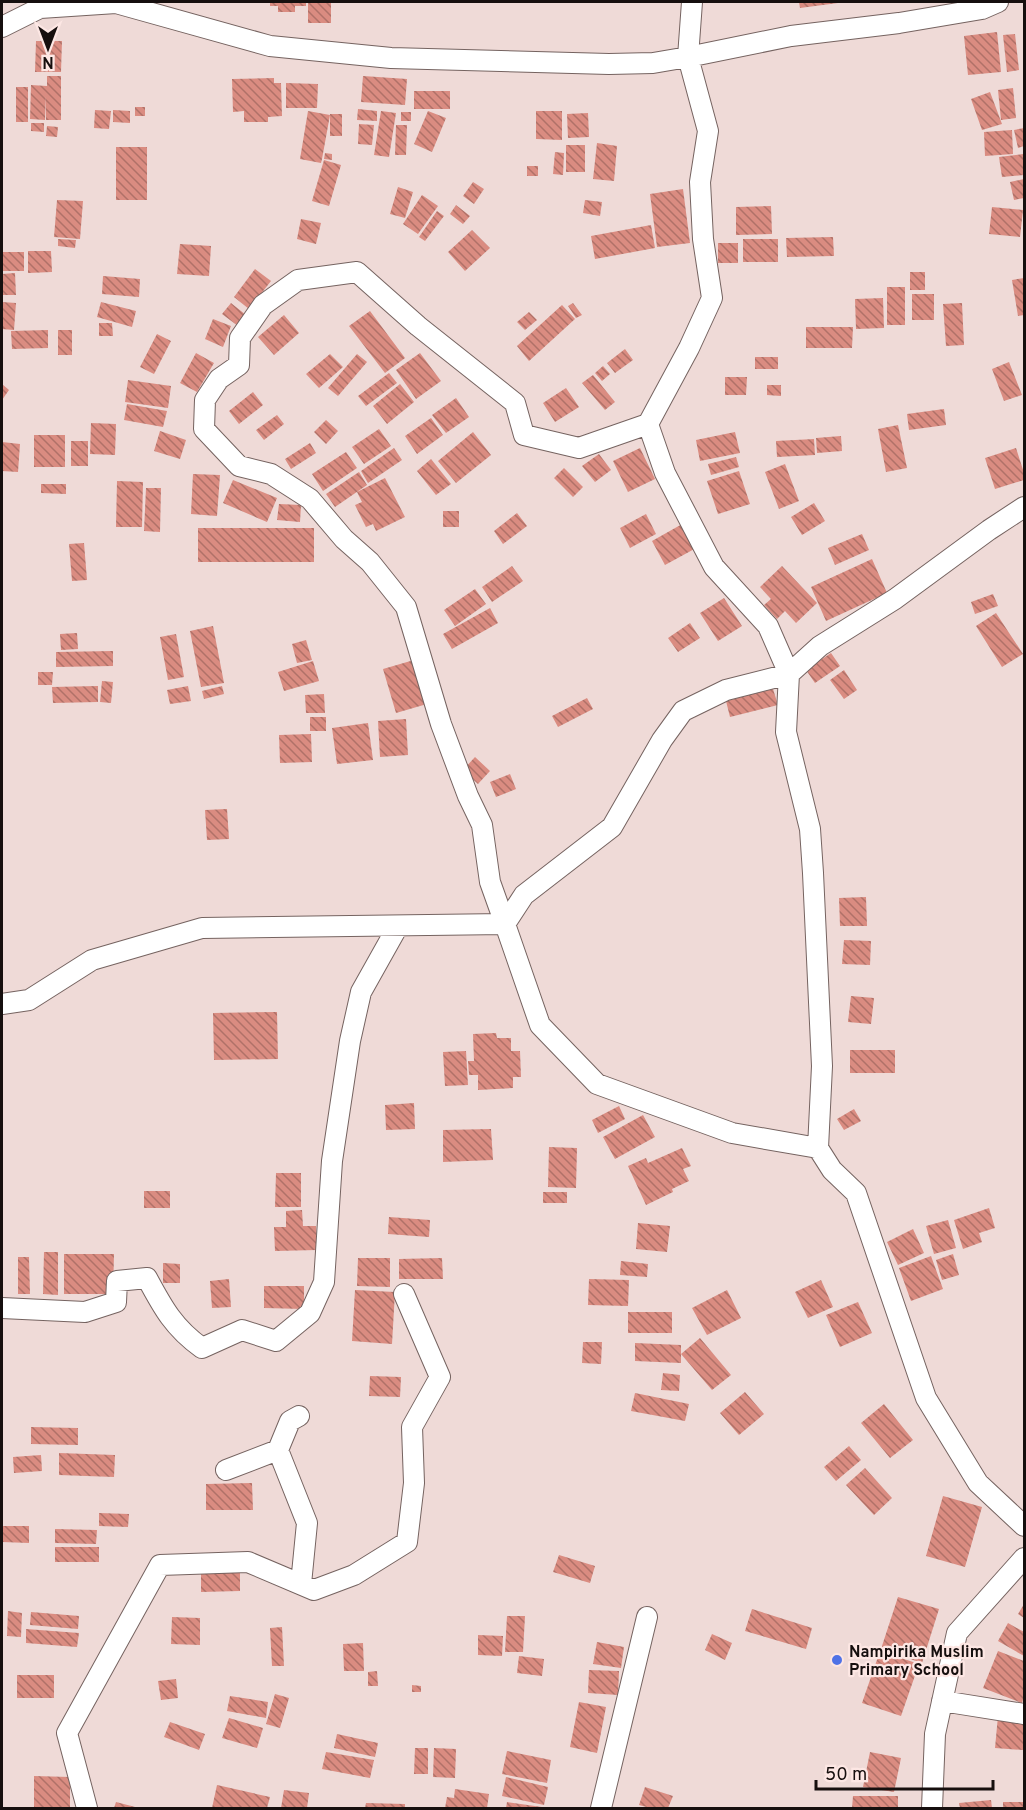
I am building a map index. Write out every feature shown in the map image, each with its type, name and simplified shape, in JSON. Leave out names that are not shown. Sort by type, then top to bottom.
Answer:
[{"type":"street","points":[[692,2],[688,57],[708,131],[699,182],[712,297],[689,348],[648,424],[579,448],[524,435],[515,403],[443,348],[357,272],[298,280],[263,305],[240,339],[239,365],[219,379],[205,400],[204,429],[239,466],[272,474],[310,499],[344,539],[370,562],[406,607],[441,724],[468,796],[482,825],[490,882],[540,1025],[597,1084],[732,1133],[818,1148]]},
{"type":"street","points":[[2,27],[40,8],[116,3],[270,46],[391,58],[509,63],[653,63],[791,36],[899,23],[982,9],[999,2]]},
{"type":"street","points":[[648,424],[665,473],[714,567],[768,626],[789,674],[786,732],[810,829],[813,873],[822,1066],[818,1148],[832,1170],[856,1193],[927,1398],[978,1483],[1024,1526]]},
{"type":"street","points":[[505,924],[524,895],[612,826],[662,740],[683,711],[726,690],[789,674],[820,646],[896,599],[1024,507]]},
{"type":"street","points":[[2,1004],[29,1000],[92,960],[202,928],[505,924]]},
{"type":"street","points":[[2,1308],[84,1312],[116,1302],[117,1281],[147,1278],[165,1313],[188,1338],[202,1348],[242,1330],[276,1341],[310,1313],[324,1282],[332,1161],[350,1041],[361,992],[398,926]]},
{"type":"street","points":[[87,1809],[67,1733],[160,1565],[248,1562],[314,1590],[354,1575],[407,1542],[414,1483],[412,1426],[440,1377],[404,1294]]},
{"type":"street","points":[[298,1416],[290,1421],[278,1450],[307,1523],[300,1584]]},
{"type":"street","points":[[226,1470],[278,1450]]},
{"type":"street","points":[[932,1809],[935,1734],[957,1633],[1024,1558]]},
{"type":"street","points":[[601,1809],[647,1617]]},
{"type":"street","points":[[942,1701],[1024,1714]]},
{"type":"building","points":[[270,2],[306,2],[306,6],[295,6],[295,12],[278,12],[278,6],[270,6]]},
{"type":"building","points":[[308,2],[331,2],[331,23],[308,23]]},
{"type":"building","points":[[799,2],[838,2],[838,3],[800,8]]},
{"type":"building","points":[[997,32],[1001,72],[968,75],[964,36]]},
{"type":"building","points":[[1015,34],[1019,70],[1007,72],[1003,35]]},
{"type":"building","points":[[36,41],[62,41],[61,72],[35,72]]},
{"type":"building","points":[[47,76],[61,76],[61,120],[46,120],[46,96],[45,120],[30,119],[31,85],[47,86]]},
{"type":"building","points":[[363,76],[407,79],[405,105],[361,102]]},
{"type":"building","points":[[274,78],[274,83],[281,83],[282,116],[268,117],[268,122],[244,122],[244,111],[233,112],[232,79]]},
{"type":"building","points":[[286,83],[318,84],[317,108],[286,108]]},
{"type":"building","points":[[16,87],[28,87],[28,122],[16,122]]},
{"type":"building","points":[[1013,88],[1016,118],[1001,120],[998,90]]},
{"type":"building","points":[[414,91],[450,91],[450,109],[414,109]]},
{"type":"building","points":[[990,92],[1002,124],[982,130],[971,99]]},
{"type":"building","points":[[135,107],[145,107],[145,116],[135,116]]},
{"type":"building","points":[[358,109],[377,111],[377,121],[357,120]]},
{"type":"building","points":[[95,110],[111,111],[109,129],[94,128]]},
{"type":"building","points":[[113,110],[130,111],[130,123],[113,122]]},
{"type":"building","points":[[308,111],[330,115],[321,163],[300,159]]},
{"type":"building","points":[[381,111],[396,113],[389,157],[374,155]]},
{"type":"building","points":[[428,111],[446,118],[432,152],[414,144]]},
{"type":"building","points":[[536,111],[562,111],[562,140],[536,139]]},
{"type":"building","points":[[401,112],[411,112],[411,121],[401,121]]},
{"type":"building","points":[[588,113],[589,137],[568,138],[567,114]]},
{"type":"building","points":[[330,114],[342,114],[342,136],[330,136]]},
{"type":"building","points":[[31,123],[44,123],[44,132],[31,131]]},
{"type":"building","points":[[359,124],[374,125],[372,145],[358,144]]},
{"type":"building","points":[[396,125],[407,125],[406,155],[395,155]]},
{"type":"building","points":[[47,126],[58,127],[57,137],[46,136]]},
{"type":"building","points":[[1024,128],[1024,146],[1018,148],[1014,130]]},
{"type":"building","points":[[1012,130],[1013,154],[985,156],[984,132]]},
{"type":"building","points":[[597,143],[617,146],[614,181],[593,179]]},
{"type":"building","points":[[566,145],[585,145],[585,172],[566,172]]},
{"type":"building","points":[[116,147],[147,147],[147,200],[116,200]]},
{"type":"building","points":[[555,152],[564,153],[563,175],[553,174]]},
{"type":"building","points":[[325,153],[332,154],[332,160],[324,159]]},
{"type":"building","points":[[1023,154],[1024,175],[1002,177],[999,157]]},
{"type":"building","points":[[324,160],[341,165],[329,206],[312,201]]},
{"type":"building","points":[[527,166],[538,166],[538,176],[527,176]]},
{"type":"building","points":[[1024,179],[1024,198],[1014,200],[1010,182]]},
{"type":"building","points":[[473,182],[484,189],[474,204],[463,196]]},
{"type":"building","points":[[398,187],[413,192],[405,218],[390,214]]},
{"type":"building","points":[[683,189],[690,243],[657,247],[650,194]]},
{"type":"building","points":[[422,195],[438,206],[418,234],[403,224]]},
{"type":"building","points":[[57,200],[83,201],[80,239],[54,237]]},
{"type":"building","points":[[585,200],[602,202],[600,216],[583,213]]},
{"type":"building","points":[[456,205],[470,216],[463,224],[450,214]]},
{"type":"building","points":[[771,206],[772,234],[736,235],[736,207]]},
{"type":"building","points":[[992,207],[1023,210],[1020,237],[989,234]]},
{"type":"building","points":[[437,211],[444,216],[425,241],[419,237]]},
{"type":"building","points":[[301,219],[321,223],[316,244],[297,239]]},
{"type":"building","points":[[651,225],[655,248],[595,259],[591,236]]},
{"type":"building","points":[[472,230],[490,248],[465,271],[448,252]]},
{"type":"building","points":[[833,237],[834,256],[787,257],[786,238]]},
{"type":"building","points":[[58,239],[76,240],[75,248],[58,246]]},
{"type":"building","points":[[743,239],[778,239],[778,262],[743,262]]},
{"type":"building","points":[[718,243],[738,243],[738,263],[718,263]]},
{"type":"building","points":[[180,244],[211,246],[209,276],[177,274]]},
{"type":"building","points":[[28,251],[51,251],[52,272],[28,273]]},
{"type":"building","points":[[2,252],[24,252],[24,271],[2,271]]},
{"type":"building","points":[[255,269],[271,281],[249,309],[234,297]]},
{"type":"building","points":[[910,272],[925,272],[925,290],[910,290]]},
{"type":"building","points":[[15,273],[16,295],[2,295],[2,274]]},
{"type":"building","points":[[103,276],[140,279],[139,297],[102,294]]},
{"type":"building","points":[[1024,278],[1024,315],[1018,316],[1012,280]]},
{"type":"building","points":[[887,287],[905,287],[905,325],[887,325]]},
{"type":"building","points":[[912,294],[934,294],[934,320],[912,320]]},
{"type":"building","points":[[883,298],[884,328],[856,329],[855,299]]},
{"type":"building","points":[[2,302],[16,303],[14,330],[2,329]]},
{"type":"building","points":[[101,302],[136,311],[132,327],[97,317]]},
{"type":"building","points":[[231,303],[246,315],[238,326],[222,314]]},
{"type":"building","points":[[573,303],[582,315],[576,318],[568,306]]},
{"type":"building","points":[[962,303],[964,345],[946,346],[943,304]]},
{"type":"building","points":[[562,305],[575,319],[529,361],[517,346]]},
{"type":"building","points":[[370,311],[405,358],[385,373],[349,326]]},
{"type":"building","points":[[529,312],[537,320],[525,330],[517,322]]},
{"type":"building","points":[[284,315],[299,333],[274,355],[258,337]]},
{"type":"building","points":[[213,319],[231,326],[223,347],[205,339]]},
{"type":"building","points":[[99,323],[112,323],[113,336],[99,336]]},
{"type":"building","points":[[806,327],[853,327],[852,348],[806,348]]},
{"type":"building","points":[[48,330],[48,348],[12,349],[11,331]]},
{"type":"building","points":[[58,330],[72,330],[72,355],[58,355]]},
{"type":"building","points":[[157,334],[171,341],[154,374],[140,367]]},
{"type":"building","points":[[625,349],[633,360],[615,373],[607,363]]},
{"type":"building","points":[[196,353],[214,363],[197,392],[180,383]]},
{"type":"building","points":[[420,353],[441,381],[416,399],[396,370]]},
{"type":"building","points":[[330,354],[343,367],[319,388],[306,374]]},
{"type":"building","points":[[357,354],[367,362],[338,396],[328,388]]},
{"type":"building","points":[[755,357],[778,357],[778,369],[755,369]]},
{"type":"building","points":[[1009,362],[1022,395],[1004,401],[992,369]]},
{"type":"building","points":[[603,366],[610,374],[602,381],[595,373]]},
{"type":"building","points":[[389,373],[397,383],[366,406],[358,396]]},
{"type":"building","points":[[593,375],[615,402],[605,410],[582,383]]},
{"type":"building","points":[[725,377],[747,377],[746,395],[725,395]]},
{"type":"building","points":[[128,380],[171,386],[168,408],[125,402]]},
{"type":"building","points":[[2,384],[9,390],[2,400]]},
{"type":"building","points":[[400,384],[414,402],[387,424],[373,406]]},
{"type":"building","points":[[767,385],[781,385],[781,396],[767,395]]},
{"type":"building","points":[[566,388],[579,407],[555,422],[543,403]]},
{"type":"building","points":[[253,392],[263,405],[239,424],[229,411]]},
{"type":"building","points":[[456,398],[469,417],[446,433],[432,415]]},
{"type":"building","points":[[127,404],[167,411],[163,427],[124,420]]},
{"type":"building","points":[[944,409],[946,425],[909,430],[907,414]]},
{"type":"building","points":[[277,415],[284,424],[264,440],[256,430]]},
{"type":"building","points":[[431,418],[443,435],[417,454],[405,436]]},
{"type":"building","points":[[326,420],[338,431],[326,444],[314,432]]},
{"type":"building","points":[[91,423],[116,424],[115,455],[90,454]]},
{"type":"building","points":[[898,425],[907,468],[886,472],[878,429]]},
{"type":"building","points":[[379,429],[391,446],[364,464],[352,447]]},
{"type":"building","points":[[160,431],[186,440],[180,459],[154,451]]},
{"type":"building","points":[[473,432],[491,455],[456,483],[438,461]]},
{"type":"building","points":[[735,432],[740,453],[700,461],[696,440]]},
{"type":"building","points":[[34,435],[65,435],[65,467],[34,467]]},
{"type":"building","points":[[841,436],[842,451],[817,453],[816,438]]},
{"type":"building","points":[[814,439],[815,455],[777,457],[776,441]]},
{"type":"building","points":[[71,441],[88,441],[88,466],[71,466]]},
{"type":"building","points":[[2,442],[20,444],[18,472],[2,471]]},
{"type":"building","points":[[310,443],[316,453],[291,469],[285,459]]},
{"type":"building","points":[[394,448],[402,460],[368,483],[361,471]]},
{"type":"building","points":[[640,448],[655,479],[628,492],[613,461]]},
{"type":"building","points":[[1016,448],[1024,480],[995,489],[985,458]]},
{"type":"building","points":[[346,452],[357,468],[323,491],[312,474]]},
{"type":"building","points":[[599,454],[611,470],[595,482],[582,466]]},
{"type":"building","points":[[736,457],[739,467],[711,475],[708,464]]},
{"type":"building","points":[[431,459],[451,484],[436,495],[417,471]]},
{"type":"building","points":[[785,464],[799,501],[779,509],[765,472]]},
{"type":"building","points":[[564,468],[583,487],[573,497],[554,478]]},
{"type":"building","points":[[739,471],[750,504],[718,514],[707,481]]},
{"type":"building","points":[[359,472],[367,485],[335,507],[326,494]]},
{"type":"building","points":[[193,474],[220,475],[217,516],[191,514]]},
{"type":"building","points":[[385,478],[405,517],[376,531],[373,524],[366,527],[355,505],[362,502],[357,492]]},
{"type":"building","points":[[233,480],[277,498],[267,522],[223,503]]},
{"type":"building","points":[[117,481],[143,482],[142,527],[116,527]]},
{"type":"building","points":[[41,484],[66,484],[66,494],[41,493]]},
{"type":"building","points":[[146,488],[161,488],[160,532],[144,531]]},
{"type":"building","points":[[814,503],[825,521],[802,535],[791,517]]},
{"type":"building","points":[[279,504],[301,505],[300,522],[277,520]]},
{"type":"building","points":[[443,511],[459,511],[459,527],[443,527]]},
{"type":"building","points":[[517,513],[527,526],[503,544],[494,531]]},
{"type":"building","points":[[646,514],[656,534],[630,548],[620,528]]},
{"type":"building","points":[[684,523],[698,547],[665,565],[652,541]]},
{"type":"building","points":[[198,528],[314,528],[314,562],[198,562]]},
{"type":"building","points":[[862,534],[869,550],[835,565],[828,548]]},
{"type":"building","points":[[84,543],[87,580],[72,581],[69,544]]},
{"type":"building","points":[[872,559],[887,593],[826,621],[811,587]]},
{"type":"building","points":[[512,566],[523,581],[492,602],[482,587]]},
{"type":"building","points":[[782,566],[817,603],[796,623],[785,611],[777,619],[764,605],[771,599],[760,587]]},
{"type":"building","points":[[475,589],[486,604],[455,626],[444,610]]},
{"type":"building","points":[[993,594],[998,606],[975,614],[971,602]]},
{"type":"building","points":[[724,598],[742,626],[718,641],[700,613]]},
{"type":"building","points":[[490,608],[498,623],[452,649],[443,634]]},
{"type":"building","points":[[996,613],[1023,654],[1002,667],[976,626]]},
{"type":"building","points":[[690,623],[700,638],[678,652],[668,638]]},
{"type":"building","points":[[213,626],[224,683],[201,687],[190,631]]},
{"type":"building","points":[[77,633],[78,649],[61,650],[60,634]]},
{"type":"building","points":[[176,634],[184,677],[168,680],[160,637]]},
{"type":"building","points":[[306,640],[312,660],[297,663],[292,644]]},
{"type":"building","points":[[113,651],[113,666],[56,667],[56,652]]},
{"type":"building","points":[[831,653],[840,666],[815,683],[806,670]]},
{"type":"building","points":[[414,660],[427,704],[396,713],[383,669]]},
{"type":"building","points":[[313,661],[319,681],[284,691],[278,672]]},
{"type":"building","points":[[844,670],[857,690],[844,699],[830,680]]},
{"type":"building","points":[[38,672],[53,672],[52,685],[38,685]]},
{"type":"building","points":[[102,681],[113,682],[111,703],[100,702]]},
{"type":"building","points":[[98,686],[98,702],[53,703],[52,687]]},
{"type":"building","points":[[188,686],[191,701],[170,704],[167,690]]},
{"type":"building","points":[[222,686],[224,694],[204,699],[202,691]]},
{"type":"building","points":[[773,689],[778,705],[730,717],[726,701]]},
{"type":"building","points":[[324,694],[325,713],[306,713],[305,695]]},
{"type":"building","points":[[587,698],[593,709],[558,727],[552,716]]},
{"type":"building","points":[[310,717],[326,717],[326,731],[310,731]]},
{"type":"building","points":[[406,719],[408,755],[380,757],[378,721]]},
{"type":"building","points":[[368,723],[373,760],[337,764],[332,728]]},
{"type":"building","points":[[311,734],[312,762],[280,763],[279,735]]},
{"type":"building","points":[[475,757],[490,771],[478,784],[463,770]]},
{"type":"building","points":[[510,774],[516,789],[496,797],[490,782]]},
{"type":"building","points":[[227,809],[229,839],[207,840],[205,810]]},
{"type":"building","points":[[866,897],[867,926],[840,926],[839,898]]},
{"type":"building","points":[[844,940],[871,941],[870,965],[842,964]]},
{"type":"building","points":[[851,996],[874,998],[871,1024],[848,1022]]},
{"type":"building","points":[[277,1012],[278,1059],[214,1060],[213,1013]]},
{"type":"building","points":[[496,1033],[497,1038],[511,1038],[511,1051],[520,1051],[521,1077],[513,1077],[513,1088],[478,1090],[478,1075],[469,1075],[468,1061],[474,1061],[473,1034]]},
{"type":"building","points":[[850,1050],[895,1050],[895,1073],[850,1073]]},
{"type":"building","points":[[466,1051],[468,1085],[445,1086],[443,1052]]},
{"type":"building","points":[[414,1103],[415,1129],[386,1130],[385,1105]]},
{"type":"building","points":[[619,1106],[625,1119],[598,1133],[592,1120]]},
{"type":"building","points":[[854,1109],[861,1121],[844,1130],[837,1119]]},
{"type":"building","points":[[643,1115],[655,1137],[615,1159],[603,1137]]},
{"type":"building","points":[[491,1129],[493,1160],[443,1162],[443,1130]]},
{"type":"building","points":[[549,1147],[577,1148],[576,1188],[548,1187]]},
{"type":"building","points":[[682,1148],[691,1166],[683,1169],[689,1181],[672,1189],[673,1192],[646,1205],[628,1166],[646,1158],[648,1163]]},
{"type":"building","points":[[276,1173],[301,1173],[301,1207],[275,1207]]},
{"type":"building","points":[[144,1191],[170,1191],[170,1208],[144,1208]]},
{"type":"building","points":[[543,1192],[567,1192],[567,1203],[543,1203]]},
{"type":"building","points":[[989,1208],[995,1228],[979,1233],[982,1242],[963,1249],[954,1220]]},
{"type":"building","points":[[302,1210],[303,1226],[316,1226],[317,1250],[275,1251],[274,1227],[286,1227],[286,1211]]},
{"type":"building","points":[[389,1217],[430,1220],[429,1237],[388,1234]]},
{"type":"building","points":[[948,1220],[956,1248],[934,1254],[926,1226]]},
{"type":"building","points":[[638,1223],[670,1226],[667,1252],[636,1249]]},
{"type":"building","points":[[913,1229],[924,1253],[898,1265],[887,1242]]},
{"type":"building","points":[[44,1252],[58,1252],[58,1295],[43,1294]]},
{"type":"building","points":[[64,1254],[114,1254],[113,1294],[64,1294]]},
{"type":"building","points":[[953,1254],[959,1275],[942,1280],[936,1260]]},
{"type":"building","points":[[931,1256],[943,1289],[911,1301],[899,1268]]},
{"type":"building","points":[[18,1257],[29,1257],[30,1294],[18,1294]]},
{"type":"building","points":[[358,1258],[390,1258],[390,1287],[357,1286]]},
{"type":"building","points":[[442,1258],[443,1279],[399,1279],[399,1259]]},
{"type":"building","points":[[621,1261],[648,1264],[647,1277],[620,1275]]},
{"type":"building","points":[[163,1263],[180,1264],[180,1283],[163,1283]]},
{"type":"building","points":[[229,1279],[231,1307],[212,1308],[210,1281]]},
{"type":"building","points":[[589,1279],[629,1280],[628,1306],[588,1305]]},
{"type":"building","points":[[821,1280],[833,1307],[808,1318],[795,1292]]},
{"type":"building","points":[[264,1286],[304,1286],[304,1309],[264,1308]]},
{"type":"building","points":[[355,1290],[395,1292],[392,1344],[352,1341]]},
{"type":"building","points":[[727,1290],[741,1318],[707,1335],[692,1308]]},
{"type":"building","points":[[858,1302],[872,1333],[840,1347],[826,1315]]},
{"type":"building","points":[[628,1312],[672,1312],[672,1333],[628,1333]]},
{"type":"building","points":[[700,1338],[731,1375],[712,1390],[681,1354]]},
{"type":"building","points":[[583,1342],[602,1342],[601,1364],[582,1363]]},
{"type":"building","points":[[635,1343],[681,1345],[681,1363],[635,1361]]},
{"type":"building","points":[[663,1373],[680,1375],[679,1391],[661,1390]]},
{"type":"building","points":[[370,1376],[401,1377],[400,1397],[369,1396]]},
{"type":"building","points":[[745,1392],[764,1414],[739,1435],[720,1413]]},
{"type":"building","points":[[635,1393],[689,1404],[685,1421],[631,1411]]},
{"type":"building","points":[[884,1404],[913,1440],[890,1458],[861,1423]]},
{"type":"building","points":[[31,1427],[78,1428],[78,1445],[31,1444]]},
{"type":"building","points":[[849,1446],[861,1460],[836,1481],[824,1467]]},
{"type":"building","points":[[59,1453],[115,1455],[114,1477],[59,1475]]},
{"type":"building","points":[[41,1455],[42,1471],[14,1473],[13,1457]]},
{"type":"building","points":[[865,1468],[892,1498],[874,1515],[846,1485]]},
{"type":"building","points":[[252,1483],[253,1510],[206,1510],[206,1484]]},
{"type":"building","points":[[943,1496],[982,1507],[965,1567],[926,1556]]},
{"type":"building","points":[[99,1513],[129,1514],[128,1527],[99,1526]]},
{"type":"building","points":[[2,1526],[29,1526],[29,1543],[2,1542]]},
{"type":"building","points":[[55,1529],[97,1530],[96,1544],[55,1543]]},
{"type":"building","points":[[55,1547],[99,1547],[99,1562],[55,1562]]},
{"type":"building","points":[[559,1555],[595,1566],[590,1583],[553,1572]]},
{"type":"building","points":[[240,1571],[240,1591],[201,1592],[201,1572]]},
{"type":"building","points":[[898,1597],[939,1609],[922,1663],[881,1649]]},
{"type":"building","points":[[1024,1604],[1024,1618],[1018,1614]]},
{"type":"building","points":[[752,1609],[812,1628],[806,1649],[745,1631]]},
{"type":"building","points":[[8,1611],[22,1613],[21,1637],[7,1636]]},
{"type":"building","points":[[31,1612],[79,1616],[78,1629],[30,1625]]},
{"type":"building","points":[[507,1616],[525,1616],[523,1652],[505,1652]]},
{"type":"building","points":[[172,1617],[200,1618],[200,1645],[171,1644]]},
{"type":"building","points":[[1008,1623],[1024,1632],[1024,1656],[998,1641]]},
{"type":"building","points":[[282,1627],[284,1666],[272,1666],[270,1628]]},
{"type":"building","points":[[26,1629],[79,1633],[77,1647],[26,1643]]},
{"type":"building","points":[[712,1634],[732,1643],[725,1660],[705,1650]]},
{"type":"building","points":[[478,1635],[503,1636],[502,1656],[478,1655]]},
{"type":"building","points":[[597,1642],[624,1647],[621,1668],[593,1664]]},
{"type":"building","points":[[363,1643],[364,1671],[344,1671],[343,1644]]},
{"type":"building","points":[[880,1651],[919,1664],[901,1716],[862,1703]]},
{"type":"building","points":[[998,1651],[1024,1661],[1022,1703],[983,1688]]},
{"type":"building","points":[[519,1656],[544,1659],[542,1676],[517,1673]]},
{"type":"building","points":[[589,1670],[619,1671],[618,1695],[588,1693]]},
{"type":"building","points":[[377,1671],[378,1686],[368,1686],[368,1672]]},
{"type":"building","points":[[17,1675],[54,1675],[54,1698],[17,1698]]},
{"type":"building","points":[[176,1679],[178,1698],[161,1700],[158,1681]]},
{"type":"building","points":[[412,1685],[421,1686],[421,1692],[412,1692]]},
{"type":"building","points":[[275,1694],[289,1698],[280,1728],[266,1724]]},
{"type":"building","points":[[230,1696],[268,1702],[266,1718],[227,1711]]},
{"type":"building","points":[[579,1702],[606,1707],[597,1753],[570,1747]]},
{"type":"building","points":[[998,1716],[1024,1719],[1023,1750],[995,1748]]},
{"type":"building","points":[[229,1718],[263,1728],[257,1748],[222,1738]]},
{"type":"building","points":[[170,1722],[205,1734],[199,1750],[164,1737]]},
{"type":"building","points":[[337,1734],[378,1743],[375,1757],[334,1748]]},
{"type":"building","points":[[415,1748],[428,1748],[428,1774],[414,1774]]},
{"type":"building","points":[[434,1748],[456,1749],[455,1778],[433,1777]]},
{"type":"building","points":[[507,1751],[551,1760],[547,1783],[502,1774]]},
{"type":"building","points":[[326,1752],[374,1760],[370,1778],[322,1769]]},
{"type":"building","points":[[870,1752],[901,1758],[894,1792],[863,1787]]},
{"type":"building","points":[[34,1776],[70,1777],[70,1808],[34,1808]]},
{"type":"building","points":[[506,1777],[548,1787],[544,1805],[502,1796]]},
{"type":"building","points":[[217,1785],[270,1797],[267,1808],[212,1808]]},
{"type":"building","points":[[645,1787],[673,1796],[668,1808],[650,1808],[639,1805]]},
{"type":"building","points":[[455,1789],[489,1794],[487,1808],[445,1808],[447,1797],[454,1798]]},
{"type":"building","points":[[284,1790],[309,1793],[307,1808],[281,1808]]},
{"type":"building","points":[[853,1796],[898,1796],[898,1808],[852,1808]]},
{"type":"building","points":[[991,1800],[992,1808],[960,1808],[959,1803]]},
{"type":"building","points":[[116,1802],[139,1808],[114,1808]]},
{"type":"building","points":[[507,1802],[542,1807],[542,1808],[506,1808]]},
{"type":"building","points":[[1003,1802],[1024,1802],[1024,1808],[1003,1808]]},
{"type":"building","points":[[366,1803],[405,1804],[405,1808],[365,1808]]},
{"type":"place","name":"Nampirika Muslim Primary School","points":[[837,1660]]}]
